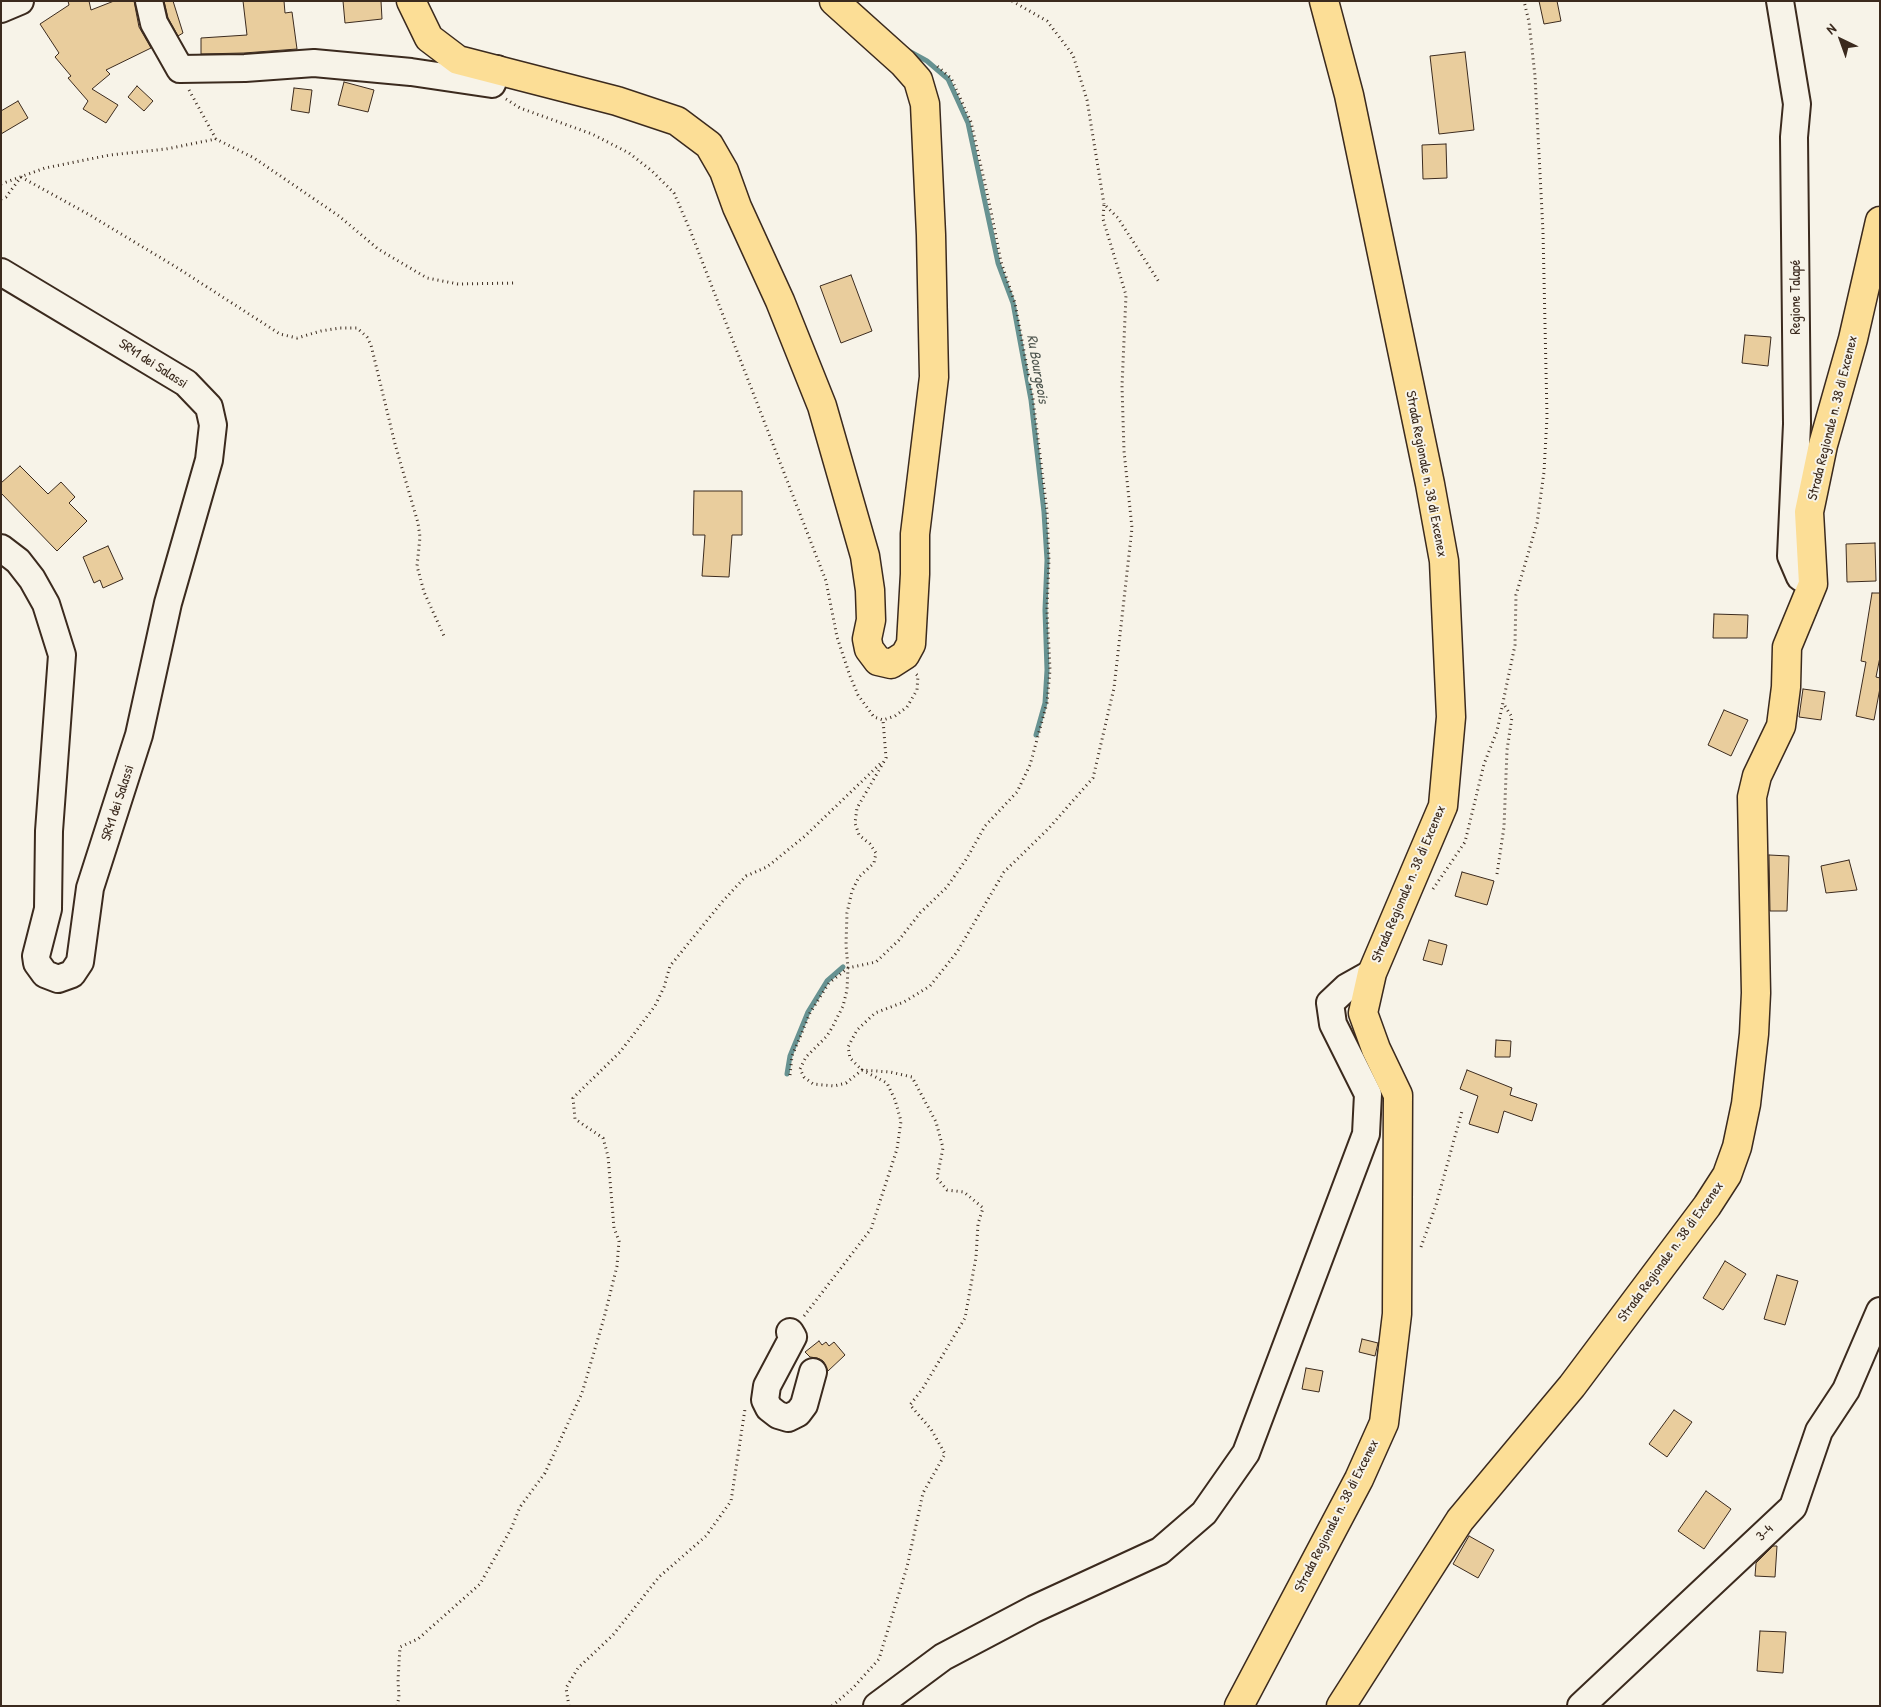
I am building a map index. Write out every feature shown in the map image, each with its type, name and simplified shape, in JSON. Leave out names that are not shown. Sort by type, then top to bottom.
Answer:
[{"type":"main road","points":[[411,1],[429,38],[458,60],[494,77],[617,100],[677,121],[709,145],[724,171],[737,207],[780,301],[822,406],[865,556],[870,590],[871,620],[867,639],[869,649],[878,661],[892,664],[905,655],[911,644],[915,534],[934,377],[931,235],[925,104],[918,80],[903,63],[834,1]]},
{"type":"main road","name":"Strada Regionale n. 38 di Excenex","points":[[1239,1706],[1359,1479],[1384,1422],[1397,1314],[1398,1094],[1376,1049],[1362,1013],[1372,973],[1443,806],[1451,717],[1444,571],[1428,474],[1349,95],[1324,1]]},
{"type":"main road","name":"Strada Regionale n. 38 di Excenex","points":[[1341,1706],[1460,1520],[1572,1386],[1707,1206],[1727,1175],[1737,1147],[1744,1112],[1754,1034],[1756,993],[1752,797],[1757,776],[1781,726],[1786,687],[1787,647],[1814,584],[1809,512],[1823,445],[1853,339],[1880,221]]},
{"type":"street","points":[[1,9],[20,1]]},
{"type":"street","points":[[149,1],[154,23],[180,69],[246,68],[314,63],[410,72],[494,77]]},
{"type":"street","name":"Regione Talapé","points":[[1780,1],[1797,104],[1794,137],[1797,424],[1791,556],[1800,578],[1814,584]]},
{"type":"street","name":"SR41 dei Salassi","points":[[1,272],[186,383],[209,407],[213,425],[209,460],[168,602],[139,735],[90,888],[80,962],[72,974],[58,979],[45,974],[37,963],[36,956],[48,909],[49,831],[62,655],[46,604],[18,561],[1,548]]},
{"type":"street","points":[[877,1706],[943,1657],[1034,1610],[1160,1551],[1204,1513],[1246,1452],[1366,1134],[1368,1094],[1333,1024],[1330,1003],[1347,987],[1372,973]]},
{"type":"street","name":"3-4","points":[[1581,1706],[1793,1507],[1820,1431],[1846,1390],[1880,1311]]},
{"type":"street","points":[[790,1332],[793,1337],[767,1386],[765,1400],[769,1408],[778,1415],[788,1418],[798,1414],[804,1405],[813,1372]]},
{"type":"path","points":[[790,1332],[871,1229],[897,1149],[901,1121],[895,1100],[887,1083],[862,1070],[850,1058],[848,1047],[857,1030],[874,1013],[904,1002],[930,986],[957,952],[1004,872],[1049,828],[1093,778],[1114,688],[1132,528],[1124,451],[1122,386],[1126,295],[1103,219],[1104,204],[1087,100],[1074,55],[1047,21],[1012,1]]},
{"type":"path","points":[[1430,893],[1465,842],[1484,764],[1496,732],[1515,645],[1516,595],[1537,522],[1544,472],[1547,417],[1546,298],[1539,128],[1535,76],[1524,1]]},
{"type":"path","points":[[790,1074],[792,1056],[810,1013],[829,983],[848,968],[876,962],[898,940],[920,913],[946,888],[967,858],[985,826],[1017,792],[1030,765],[1047,703],[1050,670],[1047,610],[1050,560],[1047,512],[1033,400],[1015,302],[1001,262],[971,122],[951,78],[929,59]]},
{"type":"path","points":[[180,69],[193,99],[216,139],[254,158],[339,216],[378,249],[427,278],[458,284],[516,283]]},
{"type":"path","points":[[494,77],[504,98],[520,108],[592,134],[629,153],[652,171],[674,194],[690,230],[826,580],[837,637],[850,676],[858,695],[867,709],[874,717],[883,720],[895,716],[907,707],[917,690],[918,676],[913,670],[892,664]]},
{"type":"path","points":[[1,184],[45,168],[110,155],[166,149],[216,139]]},
{"type":"path","points":[[1,199],[6,197],[21,177]]},
{"type":"path","points":[[21,177],[136,243],[280,334],[297,338],[321,331],[357,328],[367,338],[371,345],[395,444],[418,523],[420,537],[418,566],[424,592],[444,636]]},
{"type":"path","points":[[1104,204],[1118,218],[1159,282]]},
{"type":"path","points":[[1497,874],[1504,827],[1507,750],[1512,717],[1502,703]]},
{"type":"path","points":[[832,1706],[854,1688],[879,1659],[907,1566],[923,1493],[945,1454],[931,1429],[910,1405],[923,1388],[965,1318],[976,1257],[978,1224],[983,1208],[964,1192],[947,1190],[937,1178],[943,1148],[936,1122],[912,1077],[890,1072],[862,1070],[846,1083],[834,1086],[814,1084],[800,1070],[806,1057],[827,1036],[833,1026],[843,1006],[847,990],[847,914],[852,891],[860,877],[874,863],[876,853],[870,844],[858,835],[855,823],[857,808],[886,758],[883,720]]},
{"type":"path","points":[[397,1706],[400,1647],[418,1639],[480,1584],[511,1530],[520,1507],[545,1472],[582,1394],[604,1318],[617,1266],[619,1241],[614,1228],[608,1156],[603,1138],[575,1119],[573,1098],[620,1052],[638,1030],[655,1006],[664,987],[670,966],[722,902],[746,876],[767,867],[805,836],[886,758]]},
{"type":"path","points":[[1419,1256],[1422,1240],[1436,1205],[1462,1112]]},
{"type":"path","points":[[569,1706],[566,1688],[578,1668],[613,1634],[659,1577],[706,1536],[731,1501],[747,1404]]},
{"type":"building","points":[[68,1],[89,1],[91,10],[114,1],[134,1],[139,27],[151,48],[106,70],[110,74],[92,89],[118,105],[106,123],[83,109],[88,101],[68,78],[71,76],[55,57],[59,53],[40,24],[69,5]]},
{"type":"building","points":[[164,1],[173,1],[183,33],[178,36],[168,18]]},
{"type":"building","points":[[243,1],[284,1],[285,13],[292,12],[297,49],[201,54],[201,38],[247,35]]},
{"type":"building","points":[[343,1],[381,1],[382,19],[345,23]]},
{"type":"building","points":[[1539,1],[1557,1],[1561,21],[1544,24]]},
{"type":"building","points":[[1465,52],[1474,130],[1439,134],[1430,56]]},
{"type":"building","points":[[344,82],[374,90],[368,112],[338,105]]},
{"type":"building","points":[[137,86],[153,101],[144,111],[128,97]]},
{"type":"building","points":[[294,88],[312,90],[309,113],[291,110]]},
{"type":"building","points":[[18,101],[28,118],[1,134],[1,111]]},
{"type":"building","points":[[1446,144],[1447,178],[1423,179],[1422,145]]},
{"type":"building","points":[[851,275],[872,331],[841,343],[820,286]]},
{"type":"building","points":[[1745,335],[1771,337],[1768,366],[1742,363]]},
{"type":"building","points":[[20,466],[48,494],[61,482],[75,497],[69,503],[87,521],[57,551],[1,493],[1,483]]},
{"type":"building","points":[[694,491],[742,491],[742,535],[732,535],[729,577],[702,576],[705,535],[693,535]]},
{"type":"building","points":[[1875,543],[1876,581],[1847,582],[1846,544]]},
{"type":"building","points":[[108,546],[123,579],[103,588],[100,580],[94,583],[83,557]]},
{"type":"building","points":[[1872,593],[1880,593],[1880,657],[1876,677],[1880,678],[1880,688],[1874,720],[1856,716],[1866,662],[1861,661]]},
{"type":"building","points":[[1714,614],[1748,615],[1747,638],[1713,638]]},
{"type":"building","points":[[1803,689],[1825,692],[1821,720],[1799,717]]},
{"type":"building","points":[[1724,710],[1748,720],[1731,756],[1708,745]]},
{"type":"building","points":[[1769,855],[1789,856],[1787,911],[1770,911]]},
{"type":"building","points":[[1849,860],[1857,890],[1826,893],[1821,866]]},
{"type":"building","points":[[1462,872],[1494,881],[1487,905],[1455,896]]},
{"type":"building","points":[[1429,940],[1447,945],[1442,965],[1423,960]]},
{"type":"building","points":[[1496,1040],[1511,1041],[1510,1057],[1495,1057]]},
{"type":"building","points":[[1467,1070],[1512,1088],[1510,1095],[1537,1104],[1532,1121],[1504,1111],[1498,1133],[1469,1124],[1478,1096],[1460,1089]]},
{"type":"building","points":[[1725,1261],[1746,1274],[1723,1310],[1703,1298]]},
{"type":"building","points":[[1777,1275],[1798,1281],[1785,1325],[1764,1319]]},
{"type":"building","points":[[1362,1339],[1378,1343],[1375,1356],[1359,1352]]},
{"type":"building","points":[[819,1341],[822,1345],[826,1342],[829,1346],[834,1342],[845,1355],[828,1371],[823,1361],[810,1357],[805,1352]]},
{"type":"building","points":[[1306,1368],[1323,1371],[1319,1392],[1302,1389]]},
{"type":"building","points":[[1674,1410],[1692,1422],[1667,1457],[1649,1444]]},
{"type":"building","points":[[1706,1491],[1731,1509],[1704,1549],[1678,1531]]},
{"type":"building","points":[[1469,1536],[1494,1550],[1478,1578],[1453,1564]]},
{"type":"building","points":[[1773,1546],[1777,1546],[1775,1577],[1755,1576],[1756,1563]]},
{"type":"building","points":[[1760,1631],[1786,1632],[1783,1673],[1757,1671]]},
{"type":"waterway","name":"Ru Bourgeois","points":[[907,50],[927,61],[948,79],[968,123],[998,263],[1013,303],[1031,400],[1044,512],[1047,560],[1045,610],[1047,670],[1045,703],[1036,735]]},
{"type":"waterway","name":"Ru Bourgeois","points":[[787,1074],[790,1056],[808,1012],[827,981],[843,967]]}]
